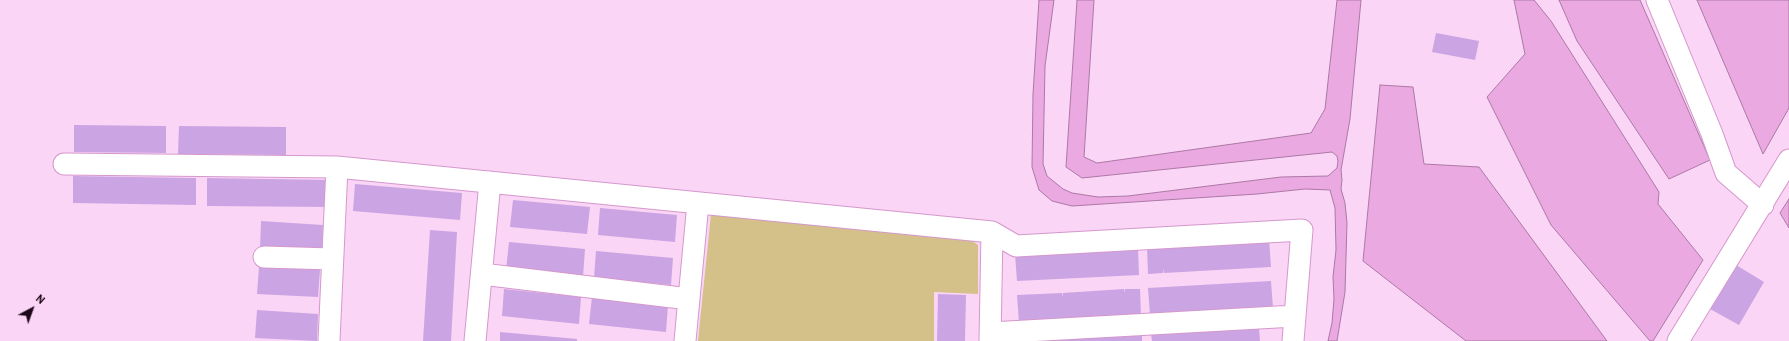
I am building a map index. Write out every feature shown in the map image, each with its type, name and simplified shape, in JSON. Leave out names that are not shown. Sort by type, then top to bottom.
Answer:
[{"type":"street","points":[[1657,0],[1704,113],[1726,173],[1762,205]]},
{"type":"street","points":[[1678,341],[1789,160]]},
{"type":"street","points":[[64,164],[337,167],[992,232],[1016,246],[1302,230],[1293,341]]},
{"type":"street","points":[[329,341],[337,167]]},
{"type":"street","points":[[475,341],[490,182]]},
{"type":"street","points":[[685,341],[698,203]]},
{"type":"street","points":[[992,232],[990,337],[1295,316]]},
{"type":"street","points":[[264,257],[332,259]]},
{"type":"street","points":[[482,274],[689,299]]},
{"type":"shaded area","points":[[1039,0],[1054,0],[1045,66],[1043,164],[1047,176],[1063,189],[1072,193],[1098,197],[1128,196],[1281,177],[1328,176],[1337,168],[1338,161],[1337,156],[1332,152],[1082,178],[1066,167],[1077,0],[1094,0],[1084,157],[1097,163],[1311,133],[1325,109],[1337,0],[1361,0],[1350,119],[1341,170],[1341,189],[1345,203],[1347,223],[1345,292],[1337,341],[1328,341],[1332,323],[1334,299],[1333,277],[1336,250],[1335,208],[1330,190],[1305,189],[1257,194],[1072,206],[1052,201],[1039,190],[1032,167],[1033,94]]},
{"type":"shaded area","points":[[1514,0],[1534,0],[1551,21],[1659,192],[1658,204],[1703,260],[1653,341],[1650,341],[1551,225],[1487,97],[1525,54]]},
{"type":"shaded area","points":[[1559,0],[1640,0],[1710,160],[1669,179],[1577,41]]},
{"type":"shaded area","points":[[1697,0],[1789,0],[1789,108],[1763,154]]},
{"type":"shaded area","points":[[1380,85],[1413,87],[1424,164],[1479,167],[1607,341],[1466,341],[1363,261]]},
{"type":"shaded area","points":[[1789,199],[1789,228],[1780,213]]},
{"type":"shaded area","points":[[711,214],[971,240],[978,245],[978,294],[934,292],[934,341],[698,341]]},
{"type":"building","points":[[1436,33],[1479,41],[1475,60],[1432,52]]},
{"type":"building","points":[[74,125],[166,126],[166,153],[74,152]]},
{"type":"building","points":[[179,126],[286,127],[286,155],[178,154]]},
{"type":"building","points":[[73,176],[196,178],[196,205],[73,203]]},
{"type":"building","points":[[207,178],[330,180],[330,207],[207,206]]},
{"type":"building","points":[[355,184],[462,193],[460,220],[353,211]]},
{"type":"building","points":[[513,200],[590,207],[587,234],[510,227]]},
{"type":"building","points":[[600,208],[677,215],[675,242],[598,235]]},
{"type":"building","points":[[261,221],[323,225],[322,252],[260,249]]},
{"type":"building","points":[[430,230],[457,232],[451,341],[423,341]]},
{"type":"building","points":[[1269,239],[1271,267],[1164,273],[1164,269],[1163,273],[1148,274],[1147,247]]},
{"type":"building","points":[[509,242],[585,249],[583,277],[506,270]]},
{"type":"building","points":[[1138,247],[1139,275],[1017,281],[1015,254]]},
{"type":"building","points":[[596,251],[673,258],[671,285],[594,278]]},
{"type":"building","points":[[1736,265],[1764,282],[1739,325],[1710,309]]},
{"type":"building","points":[[259,267],[320,270],[318,297],[257,294]]},
{"type":"building","points":[[1271,281],[1273,308],[1150,315],[1148,288]]},
{"type":"building","points":[[504,289],[581,297],[579,324],[502,316]]},
{"type":"building","points":[[1124,289],[1124,293],[1125,289],[1140,289],[1141,316],[1096,318],[1095,314],[1095,318],[1019,323],[1017,295],[1062,293],[1063,297],[1063,293]]},
{"type":"building","points":[[938,294],[966,295],[965,341],[937,341]]},
{"type":"building","points":[[592,297],[668,305],[666,332],[589,324]]},
{"type":"building","points":[[257,310],[318,314],[317,341],[255,338]]},
{"type":"building","points":[[1259,328],[1260,341],[1152,341],[1151,334]]},
{"type":"building","points":[[500,332],[577,339],[577,341],[500,341]]},
{"type":"building","points":[[1142,335],[1142,341],[1054,341],[1054,340]]}]
